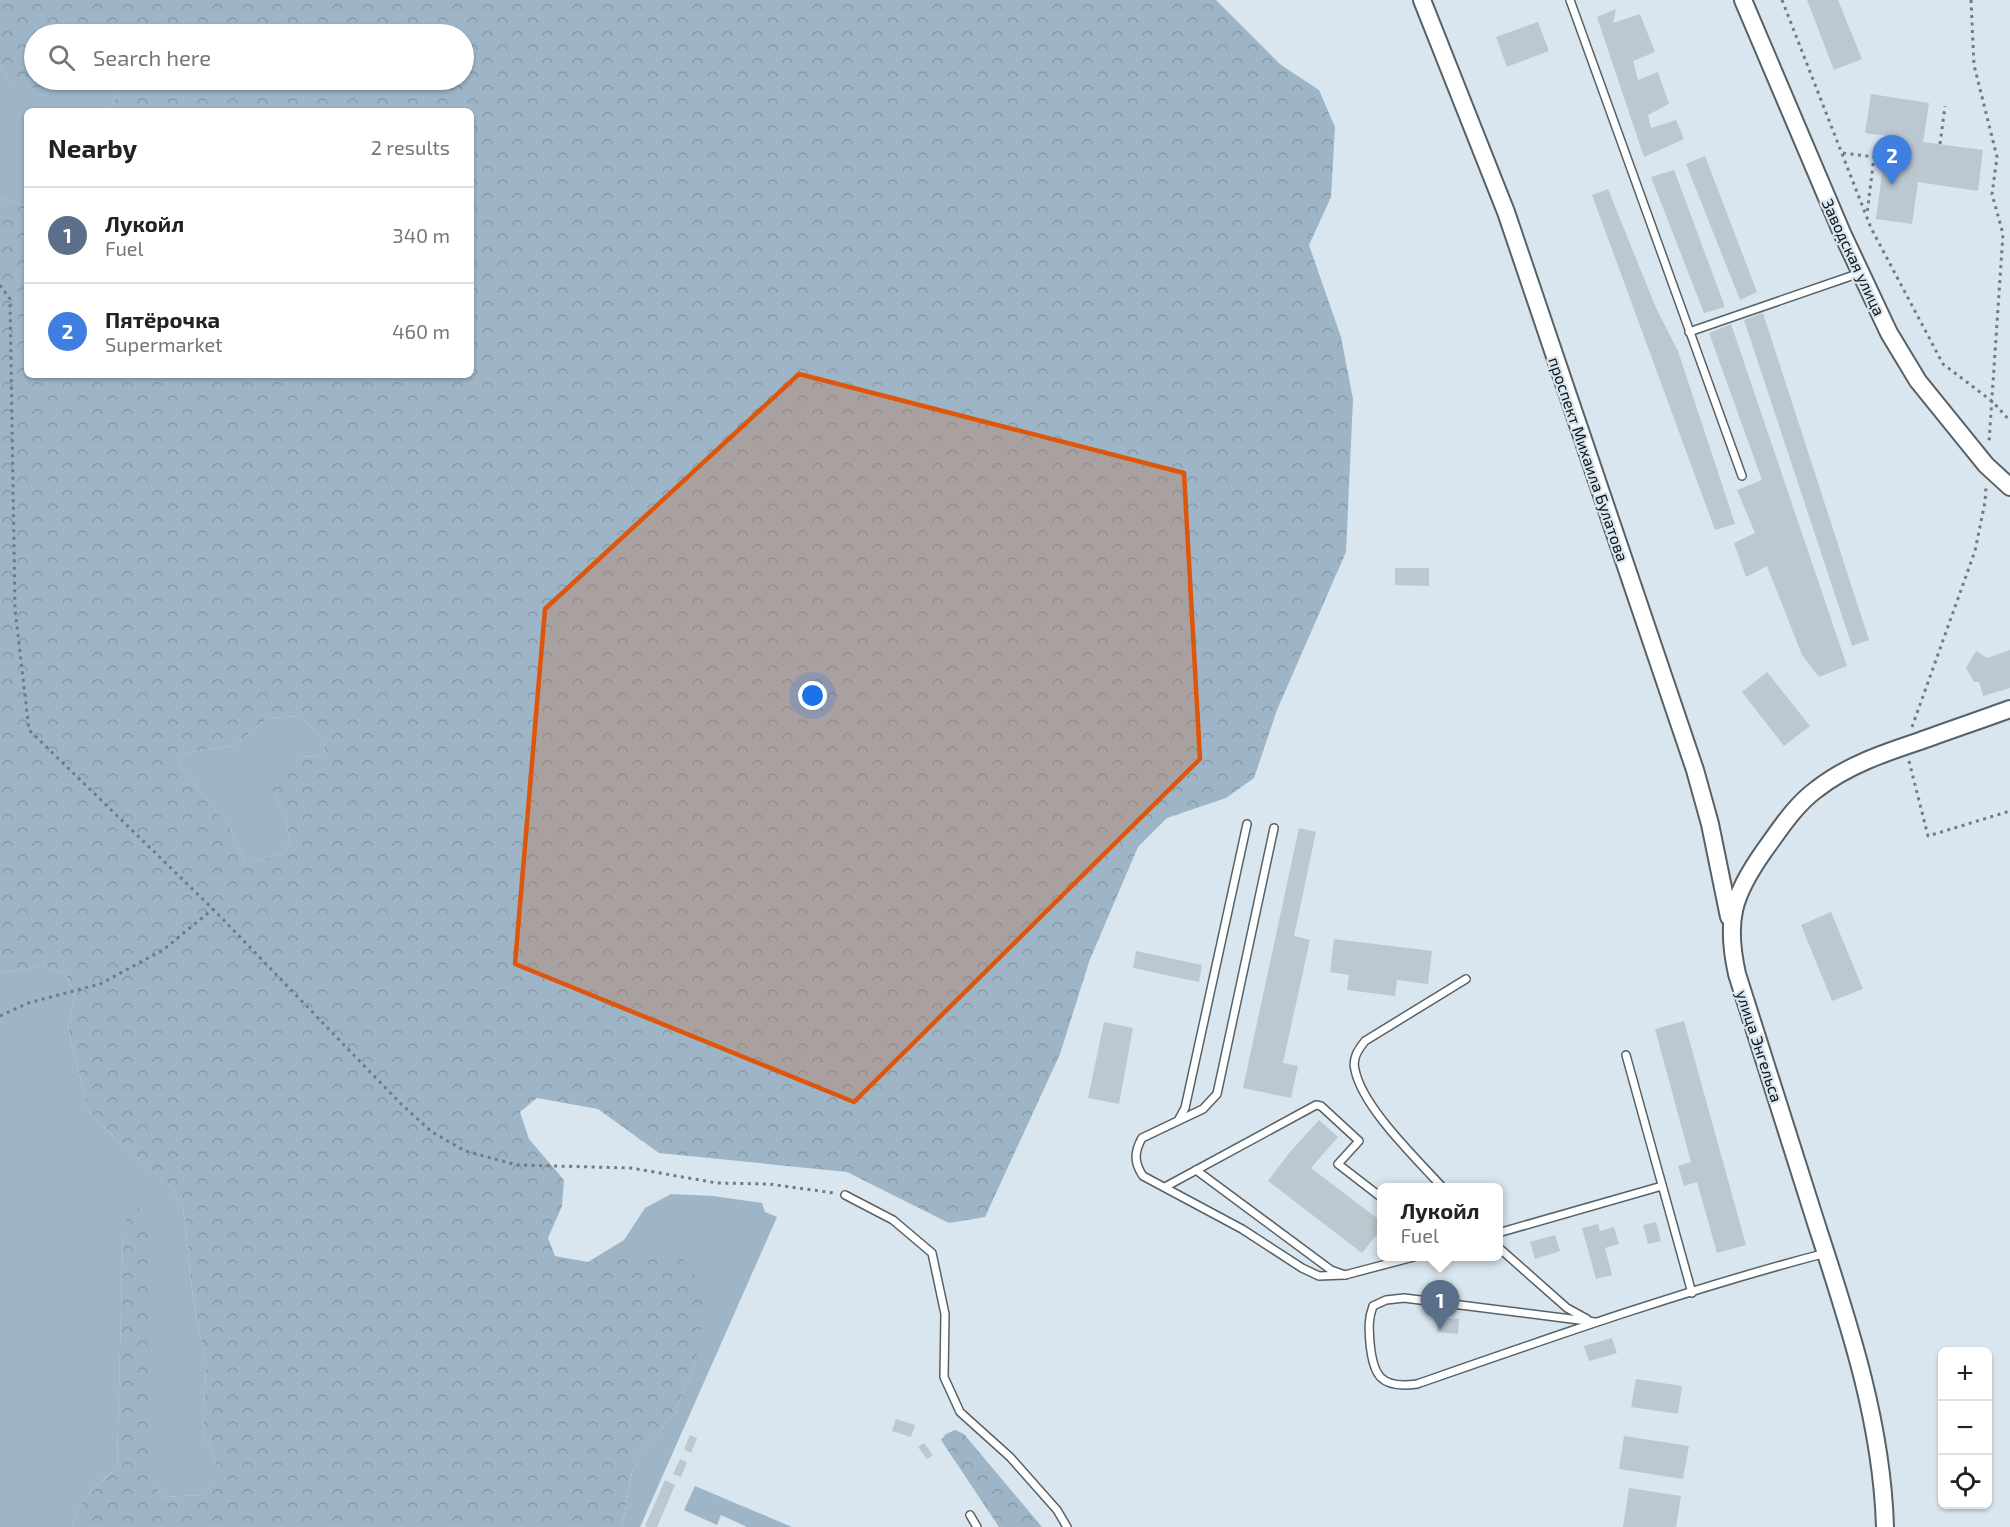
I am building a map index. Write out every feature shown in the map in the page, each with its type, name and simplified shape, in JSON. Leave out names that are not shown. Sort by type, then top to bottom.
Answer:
[{"type":"street","name":"проспект Михаила Булатова","points":[[1422,0],[1506,212],[1695,770],[1710,824],[1731,925]]},
{"type":"street","name":"Заводская улица","points":[[1743,0],[1860,273],[1889,333],[1918,381],[1986,465],[2010,487]]},
{"type":"street","name":"улица Энгельса","points":[[1885,1527],[1881,1479],[1871,1412],[1852,1334],[1737,974],[1731,925],[1733,908],[1746,879],[1787,819],[1816,789],[1839,774],[1870,759],[2010,709]]},
{"type":"lane","points":[[1570,0],[1742,476]]},
{"type":"lane","points":[[1689,332],[1860,273]]},
{"type":"lane","points":[[1177,1121],[1185,1108],[1247,824]]},
{"type":"lane","points":[[1274,828],[1217,1094],[1203,1109],[1142,1138],[1137,1146],[1135,1158],[1137,1168],[1143,1176],[1242,1229],[1302,1268],[1319,1276],[1345,1275],[1400,1261]]},
{"type":"lane","points":[[1439,1183],[1376,1112],[1362,1089],[1354,1069],[1355,1054],[1365,1041],[1466,980]]},
{"type":"lane","points":[[1626,1055],[1692,1293]]},
{"type":"lane","points":[[1165,1187],[1316,1105],[1321,1106],[1359,1141],[1338,1164],[1377,1194]]},
{"type":"lane","points":[[1196,1170],[1331,1270],[1345,1275]]},
{"type":"lane","points":[[1503,1232],[1662,1186]]},
{"type":"lane","points":[[845,1195],[893,1220],[932,1253],[945,1314],[944,1377],[960,1412],[1010,1458],[1057,1510],[1067,1527]]},
{"type":"lane","points":[[1503,1251],[1567,1308],[1595,1322]]},
{"type":"lane","points":[[1595,1322],[1404,1298],[1386,1300],[1373,1306],[1368,1317],[1372,1363],[1376,1373],[1386,1383],[1403,1386],[1417,1384],[1595,1322],[1784,1264],[1826,1254]]},
{"type":"lane","points":[[970,1515],[977,1527]]},
{"type":"path","points":[[1782,0],[1867,216],[1943,364],[1993,402],[2010,421]]},
{"type":"path","points":[[1971,0],[1974,65],[1997,157],[1992,194],[2003,234],[1985,502],[1975,551],[1905,746],[1928,836],[2010,811]]},
{"type":"path","points":[[1940,144],[1945,106]]},
{"type":"path","points":[[1843,153],[1874,157],[1867,216]]},
{"type":"path","points":[[0,285],[10,299],[15,609],[29,730],[213,909],[401,1104],[432,1132],[465,1151],[517,1165],[631,1168],[717,1184],[769,1184],[845,1195]]},
{"type":"path","points":[[0,1016],[28,1003],[100,984],[163,950],[213,909]]},
{"type":"highlighted area","points":[[799,374],[1184,473],[1200,759],[854,1102],[515,964],[545,609]]},
{"type":"green space","points":[[0,0],[1216,0],[1281,65],[1319,90],[1335,127],[1331,197],[1309,245],[1341,337],[1353,399],[1346,552],[1277,710],[1254,778],[1226,798],[1167,818],[1138,847],[1090,959],[1060,1054],[985,1217],[949,1223],[847,1172],[659,1153],[598,1109],[537,1098],[520,1112],[529,1139],[564,1180],[562,1206],[548,1238],[555,1256],[588,1262],[648,1249],[682,1257],[707,1292],[696,1361],[674,1414],[634,1461],[622,1527],[72,1527],[84,1500],[117,1468],[123,1231],[129,1211],[139,1208],[149,1214],[152,1234],[152,1479],[162,1497],[202,1495],[216,1483],[216,1461],[203,1433],[206,1367],[193,1298],[183,1206],[169,1185],[118,1141],[89,1112],[68,1029],[75,994],[65,973],[41,966],[0,973],[0,199],[24,204],[24,378],[474,378],[474,108],[110,108],[119,90],[474,90],[474,24],[24,24],[24,88],[12,86],[0,66]],"holes":[[[300,716],[325,742],[323,756],[296,757],[276,776],[272,790],[285,817],[290,840],[285,853],[246,863],[230,828],[178,764],[186,753],[235,745],[268,718]]]},
{"type":"green space","points":[[0,66],[12,86],[24,85],[24,90],[119,90],[110,108],[24,108],[24,204],[0,199]]},
{"type":"green space","points":[[300,716],[325,742],[323,756],[296,757],[272,790],[285,817],[290,840],[285,853],[246,863],[230,828],[178,764],[186,753],[235,745],[268,718]]},
{"type":"green space","points":[[41,966],[65,973],[75,994],[68,1029],[89,1112],[118,1141],[169,1185],[183,1206],[193,1298],[206,1367],[203,1433],[216,1461],[216,1483],[202,1495],[162,1497],[152,1479],[152,1234],[123,1231],[117,1468],[84,1500],[72,1527],[0,1527],[0,973]]},
{"type":"green space","points":[[671,1194],[713,1196],[762,1203],[765,1212],[777,1217],[640,1527],[622,1527],[634,1461],[674,1414],[696,1361],[588,1262],[624,1240],[645,1208]]},
{"type":"green space","points":[[955,1430],[964,1434],[1042,1527],[999,1527],[941,1440],[946,1434]]},
{"type":"green space","points":[[695,1486],[792,1527],[747,1527],[721,1515],[717,1525],[684,1510]]},
{"type":"building","points":[[1807,0],[1838,0],[1862,59],[1834,70]]},
{"type":"building","points":[[1616,9],[1613,23],[1640,14],[1655,52],[1633,61],[1638,80],[1658,72],[1669,104],[1648,115],[1651,128],[1676,120],[1684,139],[1644,157],[1597,17]]},
{"type":"building","points":[[1538,22],[1549,51],[1507,67],[1496,37]]},
{"type":"building","points":[[1871,94],[1929,103],[1923,142],[1983,150],[1978,191],[1918,182],[1912,224],[1876,219],[1887,136],[1865,133]]},
{"type":"building","points":[[1705,156],[1757,292],[1740,300],[1686,164]]},
{"type":"building","points":[[1674,170],[1725,307],[1704,313],[1651,177]]},
{"type":"building","points":[[1608,189],[1656,308],[1678,351],[1735,524],[1715,530],[1592,195]]},
{"type":"building","points":[[1763,313],[1869,640],[1852,646],[1744,320]]},
{"type":"building","points":[[1731,324],[1847,666],[1819,677],[1802,655],[1767,566],[1746,577],[1734,543],[1755,533],[1737,490],[1762,480],[1709,333]]},
{"type":"building","points":[[1395,568],[1429,568],[1429,586],[1395,585]]},
{"type":"building","points":[[2010,650],[2010,688],[1983,696],[1979,682],[1974,682],[1966,668],[1976,651],[1987,658]]},
{"type":"building","points":[[1767,672],[1810,726],[1784,746],[1742,692]]},
{"type":"building","points":[[1299,828],[1316,832],[1294,936],[1310,940],[1283,1063],[1298,1066],[1291,1098],[1243,1088]]},
{"type":"building","points":[[1831,912],[1863,989],[1832,1001],[1801,925]]},
{"type":"building","points":[[1334,939],[1432,951],[1428,984],[1397,980],[1395,996],[1347,990],[1349,975],[1330,972]]},
{"type":"building","points":[[1136,951],[1202,965],[1199,982],[1133,968]]},
{"type":"building","points":[[1684,1021],[1746,1245],[1717,1253],[1697,1182],[1684,1186],[1678,1166],[1691,1162],[1655,1029]]},
{"type":"building","points":[[1104,1022],[1133,1028],[1119,1104],[1088,1098]]},
{"type":"building","points":[[1319,1120],[1338,1137],[1311,1168],[1377,1218],[1377,1234],[1362,1253],[1268,1181]]},
{"type":"building","points":[[1656,1222],[1661,1241],[1648,1244],[1643,1225]]},
{"type":"building","points":[[1598,1224],[1600,1231],[1614,1227],[1619,1244],[1605,1248],[1612,1275],[1596,1279],[1582,1228]]},
{"type":"building","points":[[1555,1235],[1560,1251],[1535,1259],[1530,1242]]},
{"type":"building","points":[[1438,1317],[1459,1319],[1458,1334],[1437,1332]]},
{"type":"building","points":[[1612,1338],[1617,1353],[1589,1361],[1584,1346]]},
{"type":"building","points":[[1636,1379],[1682,1386],[1678,1414],[1631,1407]]},
{"type":"building","points":[[896,1419],[915,1425],[911,1437],[892,1431]]},
{"type":"building","points":[[690,1435],[697,1438],[691,1453],[684,1449]]},
{"type":"building","points":[[1624,1436],[1689,1446],[1683,1479],[1619,1469]]},
{"type":"building","points":[[924,1443],[933,1455],[927,1459],[918,1447]]},
{"type":"building","points":[[680,1459],[687,1462],[681,1477],[673,1474]]},
{"type":"building","points":[[665,1480],[675,1485],[657,1527],[645,1526]]},
{"type":"building","points":[[1629,1488],[1681,1496],[1676,1527],[1623,1527]]},
{"type":"place","name":"Пятёрочка","points":[[1892,185]]},
{"type":"place","name":"Лукойл","points":[[1440,1330]]}]
